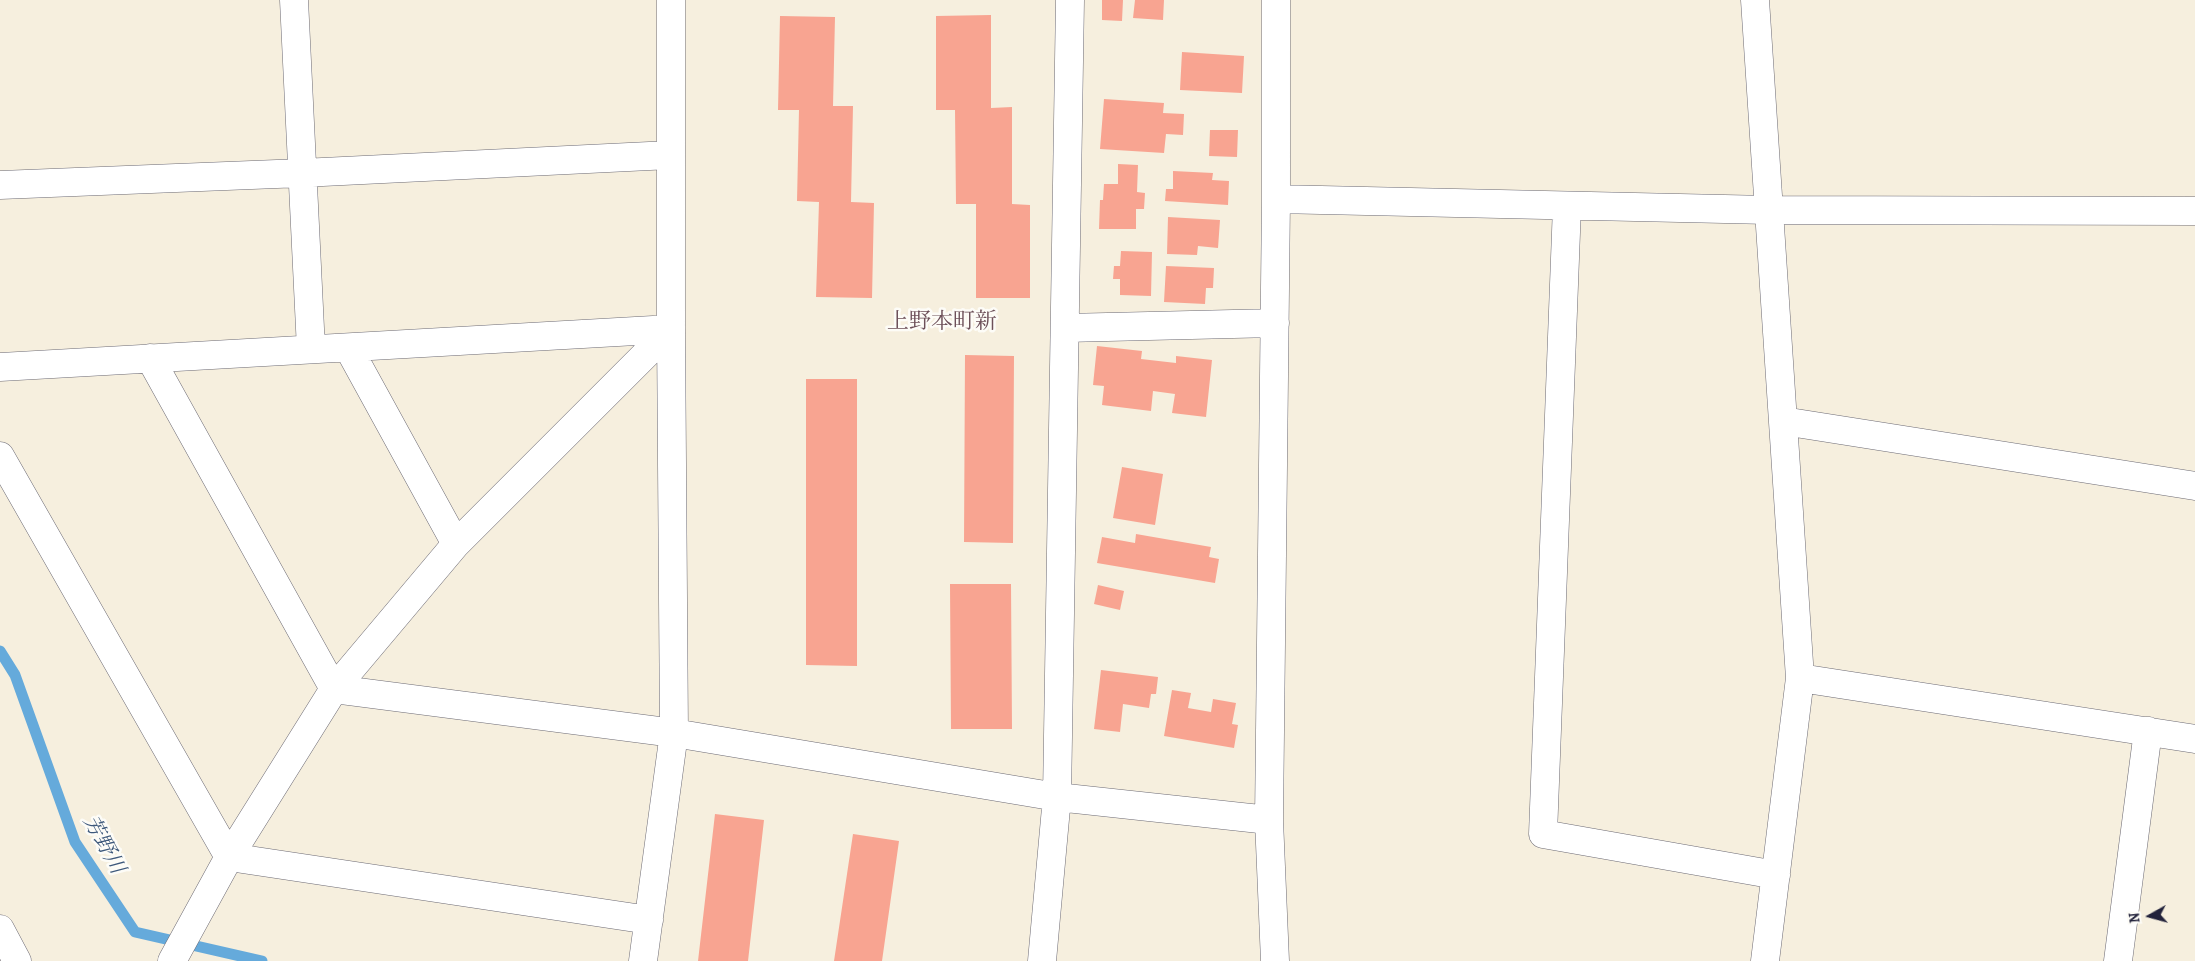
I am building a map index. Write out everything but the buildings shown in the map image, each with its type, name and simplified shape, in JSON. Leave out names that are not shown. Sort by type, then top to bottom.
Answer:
[{"type":"street","points":[[294,0],[311,349]]},
{"type":"street","points":[[643,961],[674,733],[670,155],[671,0]]},
{"type":"street","points":[[1042,961],[1057,797],[1070,0]]},
{"type":"street","points":[[1275,961],[1269,820],[1275,323],[1276,0]]},
{"type":"street","points":[[1755,0],[1800,678],[1765,961]]},
{"type":"street","points":[[0,185],[302,173],[670,155]]},
{"type":"street","points":[[1276,200],[1769,210],[2195,211]]},
{"type":"street","points":[[1567,206],[1543,834],[1776,875]]},
{"type":"street","points":[[1065,328],[1275,323]]},
{"type":"street","points":[[0,367],[671,329]]},
{"type":"street","points":[[172,961],[229,857],[334,689],[456,544],[671,329]]},
{"type":"street","points":[[349,348],[456,544]]},
{"type":"street","points":[[150,358],[334,689]]},
{"type":"street","points":[[1783,421],[2195,486]]},
{"type":"street","points":[[0,456],[229,857]]},
{"type":"street","points":[[1800,678],[2195,738]]},
{"type":"street","points":[[334,689],[674,733],[1057,797],[1269,820]]},
{"type":"street","points":[[2118,961],[2148,731]]},
{"type":"street","points":[[229,857],[649,920]]},
{"type":"street","points":[[0,930],[17,961]]},
{"type":"waterway","name":"芳野川","points":[[0,651],[15,675],[75,842],[135,932],[262,961]]},
{"type":"district","name":"上野本町新","points":[[942,323]]}]
